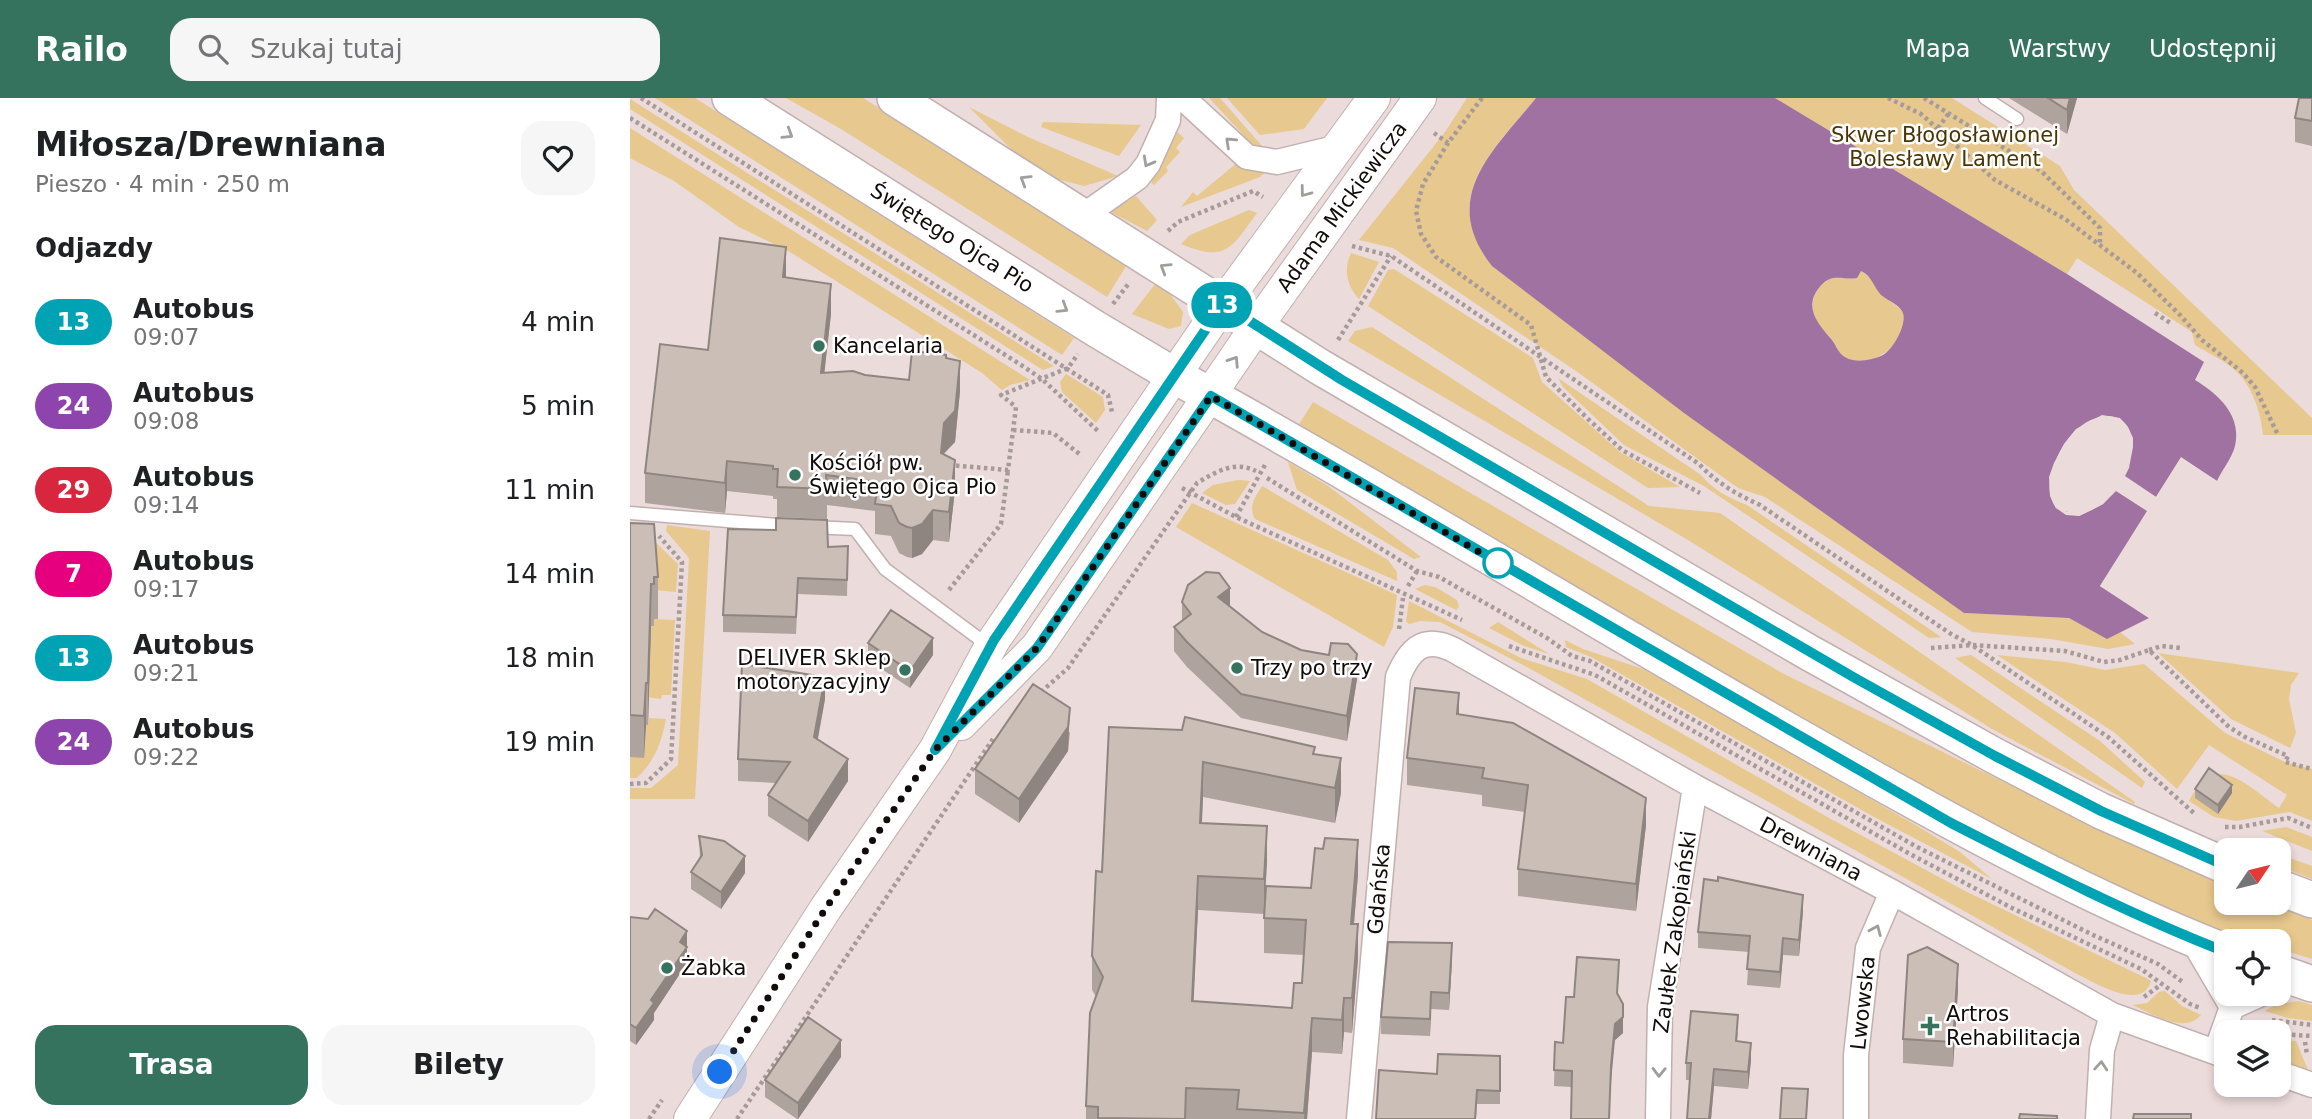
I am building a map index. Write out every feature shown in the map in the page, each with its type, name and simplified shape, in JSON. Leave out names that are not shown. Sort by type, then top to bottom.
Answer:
[{"type":"main road","name":"Świętego Ojca Pio","points":[[730,98],[1175,376],[1951,823],[2053,875],[2214,947]]},
{"type":"main road","points":[[895,98],[1331,373],[1855,678],[2101,811],[2214,861]]},
{"type":"main road","points":[[2291,892],[2312,900]]},
{"type":"street","points":[[1083,216],[1137,178],[1148,164],[1168,120],[1169,98]]},
{"type":"street","points":[[1183,98],[1247,158],[1277,162],[1339,147]]},
{"type":"street","name":"Adama Mickiewicza","points":[[690,1119],[826,908],[935,750],[990,647],[1074,520],[1223,304],[1374,98]]},
{"type":"street","name":"Adama Mickiewicza","points":[[935,750],[1037,648],[1257,326],[1420,98]]},
{"type":"street","name":"Drewniana","points":[[1405,661],[1414,649],[1427,644],[1442,644],[2112,1015],[2214,1051]]},
{"type":"street","name":"Gdańska","points":[[1359,1119],[1398,677],[1405,661]]},
{"type":"street","name":"Zaułek Zakopiański","points":[[1658,1119],[1660,1007],[1695,786]]},
{"type":"street","name":"Lwowska","points":[[1856,1119],[1856,1055],[1868,948],[1892,892]]},
{"type":"street","points":[[2192,939],[2232,1007],[2229,1020]]},
{"type":"street","points":[[2098,1119],[2102,1050],[2112,1015]]},
{"type":"street","points":[[2291,1078],[2312,1085]]},
{"type":"lane","points":[[1986,98],[2017,119]]},
{"type":"lane","points":[[630,513],[767,525],[855,529],[885,569],[990,647]]},
{"type":"path","points":[[641,98],[1108,395],[1112,413],[1106,421]]},
{"type":"path","points":[[1482,98],[1448,143],[1423,184],[1416,211],[1421,234],[1436,257],[1531,325],[1546,377],[1622,450],[1700,492]]},
{"type":"path","points":[[1888,98],[1921,114],[1971,161],[1996,180],[2056,213],[2137,273],[2202,340],[2243,373],[2255,387],[2278,436]]},
{"type":"path","points":[[1924,98],[2041,171],[2100,228],[2100,243]]},
{"type":"path","points":[[1938,128],[1949,113]]},
{"type":"path","points":[[630,118],[1042,379],[1105,436]]},
{"type":"path","points":[[1434,133],[1448,143]]},
{"type":"path","points":[[1178,222],[1253,191],[1259,195]]},
{"type":"path","points":[[1343,244],[1391,256],[1540,354],[1699,464],[1734,493],[1760,505],[2108,737],[2205,821]]},
{"type":"path","points":[[1357,312],[1391,256]]},
{"type":"path","points":[[2155,313],[2172,324]]},
{"type":"path","points":[[936,607],[1001,524],[1016,407],[1001,395],[1068,368]]},
{"type":"path","points":[[1013,430],[1053,433],[1083,457]]},
{"type":"path","points":[[943,465],[1007,470]]},
{"type":"path","points":[[1039,693],[1068,668],[1197,483],[1228,468],[1239,466],[1256,471]]},
{"type":"path","points":[[1267,478],[1417,571],[1439,577]]},
{"type":"path","points":[[1236,517],[1255,483]]},
{"type":"path","points":[[1176,484],[1236,517],[1465,622]]},
{"type":"path","points":[[630,783],[646,783],[671,759],[682,562],[659,536],[649,535]]},
{"type":"path","points":[[1408,586],[1417,571]]},
{"type":"path","points":[[1499,641],[1519,651],[1595,675],[1910,854],[2012,908],[2141,969],[2190,1004],[2204,1010]]},
{"type":"path","points":[[1931,648],[1972,645],[2065,651],[2104,662],[2120,660],[2162,646],[2180,648]]},
{"type":"path","points":[[2149,650],[2229,727],[2288,756],[2285,762],[2312,769]]},
{"type":"path","points":[[737,1119],[994,738]]},
{"type":"path","points":[[2215,825],[2240,827],[2288,818],[2312,828]]},
{"type":"path","points":[[2266,1019],[2305,1027],[2312,1025]]},
{"type":"path","points":[[2291,1035],[2312,1036]]},
{"type":"green space","points":[[655,98],[695,98],[1074,338],[1062,355]]},
{"type":"green space","points":[[786,98],[863,98],[1128,263],[1107,297],[841,129]]},
{"type":"green space","points":[[1209,98],[1220,98],[1262,146],[1255,146],[1250,142]]},
{"type":"green space","points":[[1227,98],[1327,98],[1304,129],[1260,135]]},
{"type":"green space","points":[[1467,98],[1536,98],[1483,165],[1471,196],[1469,212],[1964,613],[2069,618],[2107,638],[2120,632],[2135,644],[2108,649],[2051,639],[1972,632],[1765,497],[1738,488],[1576,371],[1393,248],[1359,240],[1445,132]]},
{"type":"green space","name":"Skwer Błogosławionej Bolesławy Lament","points":[[1775,98],[1952,98],[2060,166],[2074,190],[2312,418],[2312,435],[2263,435],[2258,408],[2246,383],[2230,366],[2195,345],[2192,332],[2077,258],[2067,274]]},
{"type":"green space","points":[[630,99],[1054,366],[1043,370],[630,109]]},
{"type":"green space","points":[[969,107],[1028,137],[1118,176],[1084,186],[1057,179],[1015,153]]},
{"type":"green space","points":[[1043,122],[1141,125],[1119,156],[1041,127]]},
{"type":"green space","points":[[630,128],[1030,380],[1002,390],[982,373],[790,252],[739,227],[674,181],[630,158]]},
{"type":"green space","points":[[1177,132],[1184,138],[1176,148],[1180,152],[1166,167],[1168,171],[1154,185],[1150,181]]},
{"type":"green space","points":[[1238,162],[1267,170],[1260,177],[1181,207],[1193,192],[1197,196]]},
{"type":"green space","points":[[1136,196],[1157,220],[1147,231],[1109,211]]},
{"type":"green space","points":[[1249,210],[1257,213],[1241,235],[1226,249],[1209,252],[1181,244],[1190,235]]},
{"type":"green space","points":[[1351,253],[1379,262],[1359,299],[1348,278],[1347,266]]},
{"type":"green space","points":[[1394,269],[1533,358],[1542,382],[1620,452],[1680,487],[1648,488],[1368,306],[1388,270]]},
{"type":"green space","points":[[1861,271],[1903,311],[1903,323],[1891,348],[1869,360],[1852,361],[1839,352],[1818,324],[1813,304],[1816,292],[1824,283],[1833,278],[1857,278],[1858,272]]},
{"type":"green space","points":[[1155,284],[1168,291],[1183,312],[1181,326],[1169,329],[1132,314]]},
{"type":"green space","points":[[1372,327],[1649,506],[1720,513],[2135,802],[2134,804],[1992,729],[1688,540],[1348,341],[1355,331]]},
{"type":"green space","points":[[1066,374],[1103,397],[1105,410],[1096,423],[1062,392],[1060,382]]},
{"type":"green space","points":[[1558,378],[1701,475],[1716,489],[1747,505],[1941,637],[1929,638],[1704,486],[1624,445],[1563,387]]},
{"type":"green space","points":[[1313,402],[1782,673],[2130,844],[2214,881],[2214,915],[2291,915],[2291,912],[2312,920],[2312,959],[2291,953],[2291,929],[2216,929],[2200,924],[2126,892],[1967,813],[1843,744],[1298,426]]},
{"type":"green space","points":[[1288,462],[1328,486],[1421,557],[1414,559],[1297,490]]},
{"type":"green space","points":[[1238,480],[1250,481],[1235,504],[1226,505],[1202,493],[1213,485]]},
{"type":"green space","points":[[1262,486],[1388,560],[1397,572],[1397,581],[1255,519],[1252,506]]},
{"type":"green space","points":[[1192,503],[1397,595],[1393,627],[1384,647],[1176,527]]},
{"type":"green space","points":[[667,525],[710,531],[695,799],[630,799],[630,788],[651,788],[678,765],[689,558],[666,531]]},
{"type":"green space","points":[[630,539],[653,540],[678,564],[676,592],[653,590]]},
{"type":"green space","points":[[1425,585],[1435,587],[1457,600],[1459,607],[1456,610],[1415,589]]},
{"type":"green space","points":[[1409,601],[1521,658],[1587,679],[1829,818],[1965,891],[2151,981],[2146,990],[2127,995],[2075,973],[1527,667],[1440,622],[1420,621],[1409,624],[1406,621]]},
{"type":"green space","points":[[654,619],[675,620],[671,695],[662,695],[661,699],[647,697],[651,626],[654,626]]},
{"type":"green space","points":[[1498,622],[1549,654],[1524,646],[1489,628]]},
{"type":"green space","points":[[1565,640],[1583,649],[1643,669],[1914,824],[1960,852],[1992,879],[1874,817],[1591,657],[1566,647]]},
{"type":"green space","points":[[2158,653],[2299,673],[2291,685],[2289,699],[2296,733],[2290,748],[2231,719]]},
{"type":"green space","points":[[1971,655],[2100,741],[2145,782],[2142,788],[1955,658]]},
{"type":"green space","points":[[1997,655],[2065,662],[2105,670],[2144,664],[2225,733],[2285,762],[2312,769],[2312,821],[2290,812],[2236,821],[2214,817],[2189,801],[2199,785],[2209,777],[2220,774],[2231,776],[2279,808],[2287,795],[2209,745],[2177,789],[2115,733]]},
{"type":"green space","points":[[649,718],[666,719],[662,736],[648,765],[637,778],[630,778],[630,757],[644,757]]},
{"type":"green space","points":[[2286,827],[2312,837],[2312,851],[2291,843],[2291,838],[2280,838],[2262,831]]},
{"type":"green space","points":[[2291,859],[2312,866],[2312,879],[2291,871]]},
{"type":"green space","points":[[2165,991],[2182,1006],[2201,1015],[2194,1021],[2177,1023],[2132,1005],[2147,1003],[2159,992]]},
{"type":"green space","points":[[2299,1001],[2312,1005],[2312,1021],[2265,1011],[2273,1006],[2291,1006],[2291,1002]]},
{"type":"green space","points":[[2291,1041],[2296,1041],[2308,1070],[2291,1064]]},
{"type":"shaded area","points":[[1536,98],[1775,98],[2067,274],[2204,362],[2195,380],[2220,399],[2235,425],[2234,450],[2217,481],[2181,458],[2156,497],[2124,476],[2131,451],[2130,433],[2123,421],[2111,416],[2096,418],[2081,426],[2066,441],[2051,474],[2050,491],[2056,508],[2079,516],[2103,504],[2115,490],[2148,511],[2100,586],[2149,618],[2107,639],[2069,618],[1964,613],[1684,413],[1492,266],[1477,241],[1470,219],[1471,197],[1478,176],[1489,157]],"holes":[[[1861,271],[1881,295],[1895,304],[1904,316],[1901,329],[1890,349],[1881,356],[1860,361],[1841,354],[1819,324],[1812,307],[1815,294],[1823,283],[1836,278],[1857,278]]]},
{"type":"pier","points":[[2102,415],[2120,418],[2128,427],[2133,438],[2133,447],[2125,476],[2156,497],[2181,457],[2217,481],[2216,484],[2182,462],[2159,499],[2154,500],[2121,478],[2129,457],[2129,439],[2125,429],[2112,419],[2094,422],[2079,432],[2057,464],[2053,477],[2053,495],[2059,506],[2067,512],[2078,512],[2101,502],[2115,487],[2151,509],[2105,585],[2151,616],[2152,620],[2100,586],[2147,511],[2116,491],[2103,504],[2092,510],[2079,516],[2066,515],[2056,508],[2050,496],[2049,477],[2064,444],[2076,429]]},
{"type":"building","points":[[2048,98],[2070,98],[2067,110]]},
{"type":"building","points":[[2299,98],[2312,98],[2312,121],[2295,118]]},
{"type":"building","points":[[720,238],[786,247],[783,277],[831,284],[821,373],[853,371],[909,380],[912,351],[946,355],[946,358],[960,361],[955,411],[944,423],[941,453],[955,460],[949,512],[933,510],[922,524],[907,527],[899,523],[891,506],[875,504],[878,482],[826,475],[827,489],[777,487],[778,469],[773,469],[773,466],[727,461],[725,483],[645,473],[660,344],[708,350]]},
{"type":"building","points":[[776,518],[827,520],[828,547],[848,546],[847,580],[798,578],[796,617],[723,615],[728,529],[776,530]]},
{"type":"building","points":[[630,523],[654,524],[658,577],[654,577],[654,584],[651,584],[648,683],[644,716],[630,715]]},
{"type":"building","name":"Trzy po trzy","points":[[1206,572],[1219,573],[1230,588],[1218,597],[1262,632],[1301,650],[1329,655],[1331,643],[1348,644],[1357,654],[1347,716],[1241,694],[1187,642],[1174,627],[1191,614],[1182,602],[1188,585]]},
{"type":"building","points":[[891,610],[933,638],[910,671],[868,643]]},
{"type":"building","points":[[742,664],[825,677],[814,737],[848,759],[808,821],[768,795],[790,762],[738,759]]},
{"type":"building","points":[[1033,684],[1070,708],[1068,727],[1019,799],[975,769]]},
{"type":"building","points":[[1415,688],[1459,693],[1457,714],[1513,723],[1646,798],[1636,884],[1518,869],[1528,785],[1482,778],[1484,768],[1407,758]]},
{"type":"building","points":[[1185,717],[1315,747],[1313,754],[1341,758],[1335,788],[1203,762],[1200,823],[1267,826],[1264,879],[1198,876],[1192,1001],[1292,1008],[1294,983],[1302,983],[1306,920],[1264,918],[1266,886],[1311,888],[1315,848],[1323,849],[1325,838],[1358,840],[1351,924],[1358,924],[1352,998],[1344,998],[1342,1020],[1312,1018],[1304,1113],[1237,1109],[1239,1090],[1186,1088],[1185,1119],[1098,1118],[1098,1107],[1086,1106],[1090,1013],[1103,977],[1092,956],[1096,871],[1102,872],[1109,727],[1182,730]]},
{"type":"building","points":[[2209,768],[2232,785],[2218,805],[2195,789]]},
{"type":"building","points":[[699,836],[724,841],[745,856],[721,892],[691,872],[702,855]]},
{"type":"building","points":[[1718,877],[1803,895],[1799,940],[1783,938],[1780,972],[1747,969],[1750,936],[1698,932],[1704,879],[1718,881]]},
{"type":"building","points":[[655,909],[687,931],[680,942],[687,947],[651,1000],[654,1003],[636,1028],[630,1024],[630,917],[648,919]]},
{"type":"building","points":[[1388,942],[1452,943],[1449,993],[1431,992],[1430,1019],[1381,1017]]},
{"type":"building","name":"Artros Rehabilitacja","points":[[1927,947],[1958,964],[1953,1042],[1903,1039],[1908,955]]},
{"type":"building","points":[[1577,957],[1619,960],[1617,993],[1623,1004],[1623,1017],[1615,1024],[1609,1119],[1571,1119],[1572,1071],[1554,1070],[1555,1042],[1563,1043],[1566,997],[1574,997]]},
{"type":"building","points":[[1691,1011],[1738,1015],[1736,1041],[1751,1043],[1748,1072],[1714,1069],[1709,1119],[1687,1119],[1691,1063],[1686,1063]]},
{"type":"building","points":[[808,1017],[841,1040],[798,1103],[765,1080]]},
{"type":"building","points":[[1438,1054],[1500,1056],[1500,1091],[1477,1090],[1475,1119],[1376,1119],[1379,1070],[1437,1074]]},
{"type":"building","points":[[1782,1088],[1808,1089],[1806,1119],[1780,1119]]},
{"type":"building","points":[[2020,1114],[2057,1116],[2057,1119],[2019,1119]]},
{"type":"building","points":[[2134,1114],[2191,1114],[2191,1119],[2133,1119]]},
{"type":"bus line","name":"13","points":[[2214,861],[2101,811],[1855,678],[1320,367],[1223,304],[994,640],[935,750],[1037,648],[1211,396],[1770,721],[1951,823],[2053,875],[2214,947]]},
{"type":"place","name":"Kancelaria","points":[[819,346]]},
{"type":"place","name":"Kościół pw. Świętego Ojca Pio","points":[[795,475]]},
{"type":"place","name":"Trzy po trzy","points":[[1237,668]]},
{"type":"place","name":"DELIVER Sklep motoryzacyjny","points":[[905,670]]},
{"type":"place","name":"Żabka","points":[[667,968]]},
{"type":"place","name":"Artros Rehabilitacja","points":[[1930,1026]]},
{"type":"route","points":[[720,1072],[826,908],[935,750],[1037,648],[1211,396],[1500,564],[1498,563]]}]
